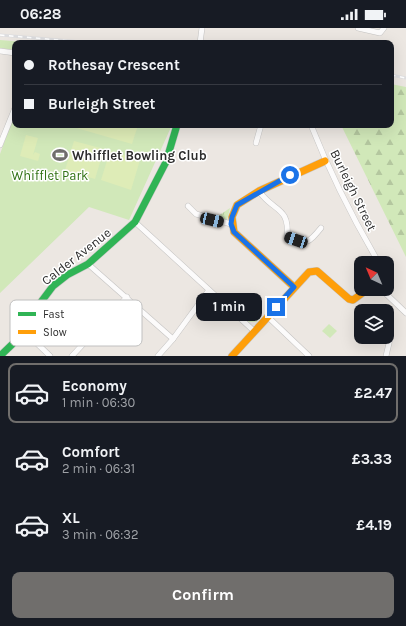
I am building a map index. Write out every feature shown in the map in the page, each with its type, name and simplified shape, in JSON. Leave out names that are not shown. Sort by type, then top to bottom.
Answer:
[{"type":"street","points":[[200,40],[202,28]]},
{"type":"street","points":[[358,28],[380,33],[384,28]]},
{"type":"street","points":[[0,51],[12,53]]},
{"type":"street","points":[[0,145],[12,115]]},
{"type":"street","name":"Calder Avenue","points":[[42,300],[64,277],[88,264],[134,222],[166,162],[176,128]]},
{"type":"street","points":[[256,143],[260,128]]},
{"type":"street","name":"Burleigh Street","points":[[312,128],[325,161],[353,220],[375,256]]},
{"type":"street","points":[[294,287],[234,232],[231,224],[232,217],[237,205],[260,191],[287,177],[325,161]]},
{"type":"street","points":[[260,191],[285,216],[288,224],[287,237],[305,243],[310,242],[321,228]]},
{"type":"street","points":[[188,206],[196,214],[231,224]]},
{"type":"street","points":[[134,222],[254,331]]},
{"type":"street","points":[[88,264],[129,300]]},
{"type":"street","points":[[232,356],[267,316],[309,272],[317,271],[349,299],[353,300],[358,296]]},
{"type":"street","points":[[158,356],[173,339],[209,290]]},
{"type":"street","points":[[390,296],[404,307],[406,313]]},
{"type":"street","points":[[142,311],[173,339]]},
{"type":"street","points":[[267,316],[309,356]]},
{"type":"street","points":[[386,356],[389,344]]},
{"type":"street","name":"Calder Avenue","points":[[0,356],[10,346]]},
{"type":"street","points":[[40,346],[50,356]]},
{"type":"street","points":[[72,356],[81,346]]},
{"type":"green space","points":[[0,40],[12,41],[12,50],[0,48]]},
{"type":"green space","points":[[394,85],[406,87],[406,257],[342,128],[394,128]]},
{"type":"green space","name":"Whifflet Park","points":[[12,121],[12,128],[171,128],[129,220],[89,207],[0,293],[0,154]]},
{"type":"green space","points":[[76,128],[137,128],[132,144]]},
{"type":"green space","points":[[26,135],[38,138],[33,155],[35,152],[40,154],[38,161],[20,156]]},
{"type":"green space","points":[[74,141],[104,149],[95,179],[65,170]]},
{"type":"green space","points":[[110,151],[140,160],[131,190],[101,180]]},
{"type":"green space","points":[[230,208],[227,220],[215,218]]},
{"type":"green space","points":[[240,313],[260,318],[256,322],[249,322]]},
{"type":"green space","points":[[329,324],[337,331],[330,338],[322,331]]},
{"type":"railway","points":[[0,35],[59,40]]},
{"type":"railway","points":[[394,76],[406,78]]},
{"type":"traffic: fast","points":[[42,300],[53,286],[67,275],[88,264],[135,222],[166,162],[176,128]]},
{"type":"traffic: fast","points":[[0,356],[10,346]]},
{"type":"traffic: slow","points":[[294,287],[234,232],[232,217],[237,205],[259,191],[325,161]]},
{"type":"traffic: slow","points":[[232,356],[309,272],[317,271],[349,299],[353,300],[358,296]]},
{"type":"place","name":"Whifflet Bowling Club","points":[[60,155]]},
{"type":"route","points":[[276,307],[294,287],[234,232],[231,224],[237,205],[290,175]]}]
